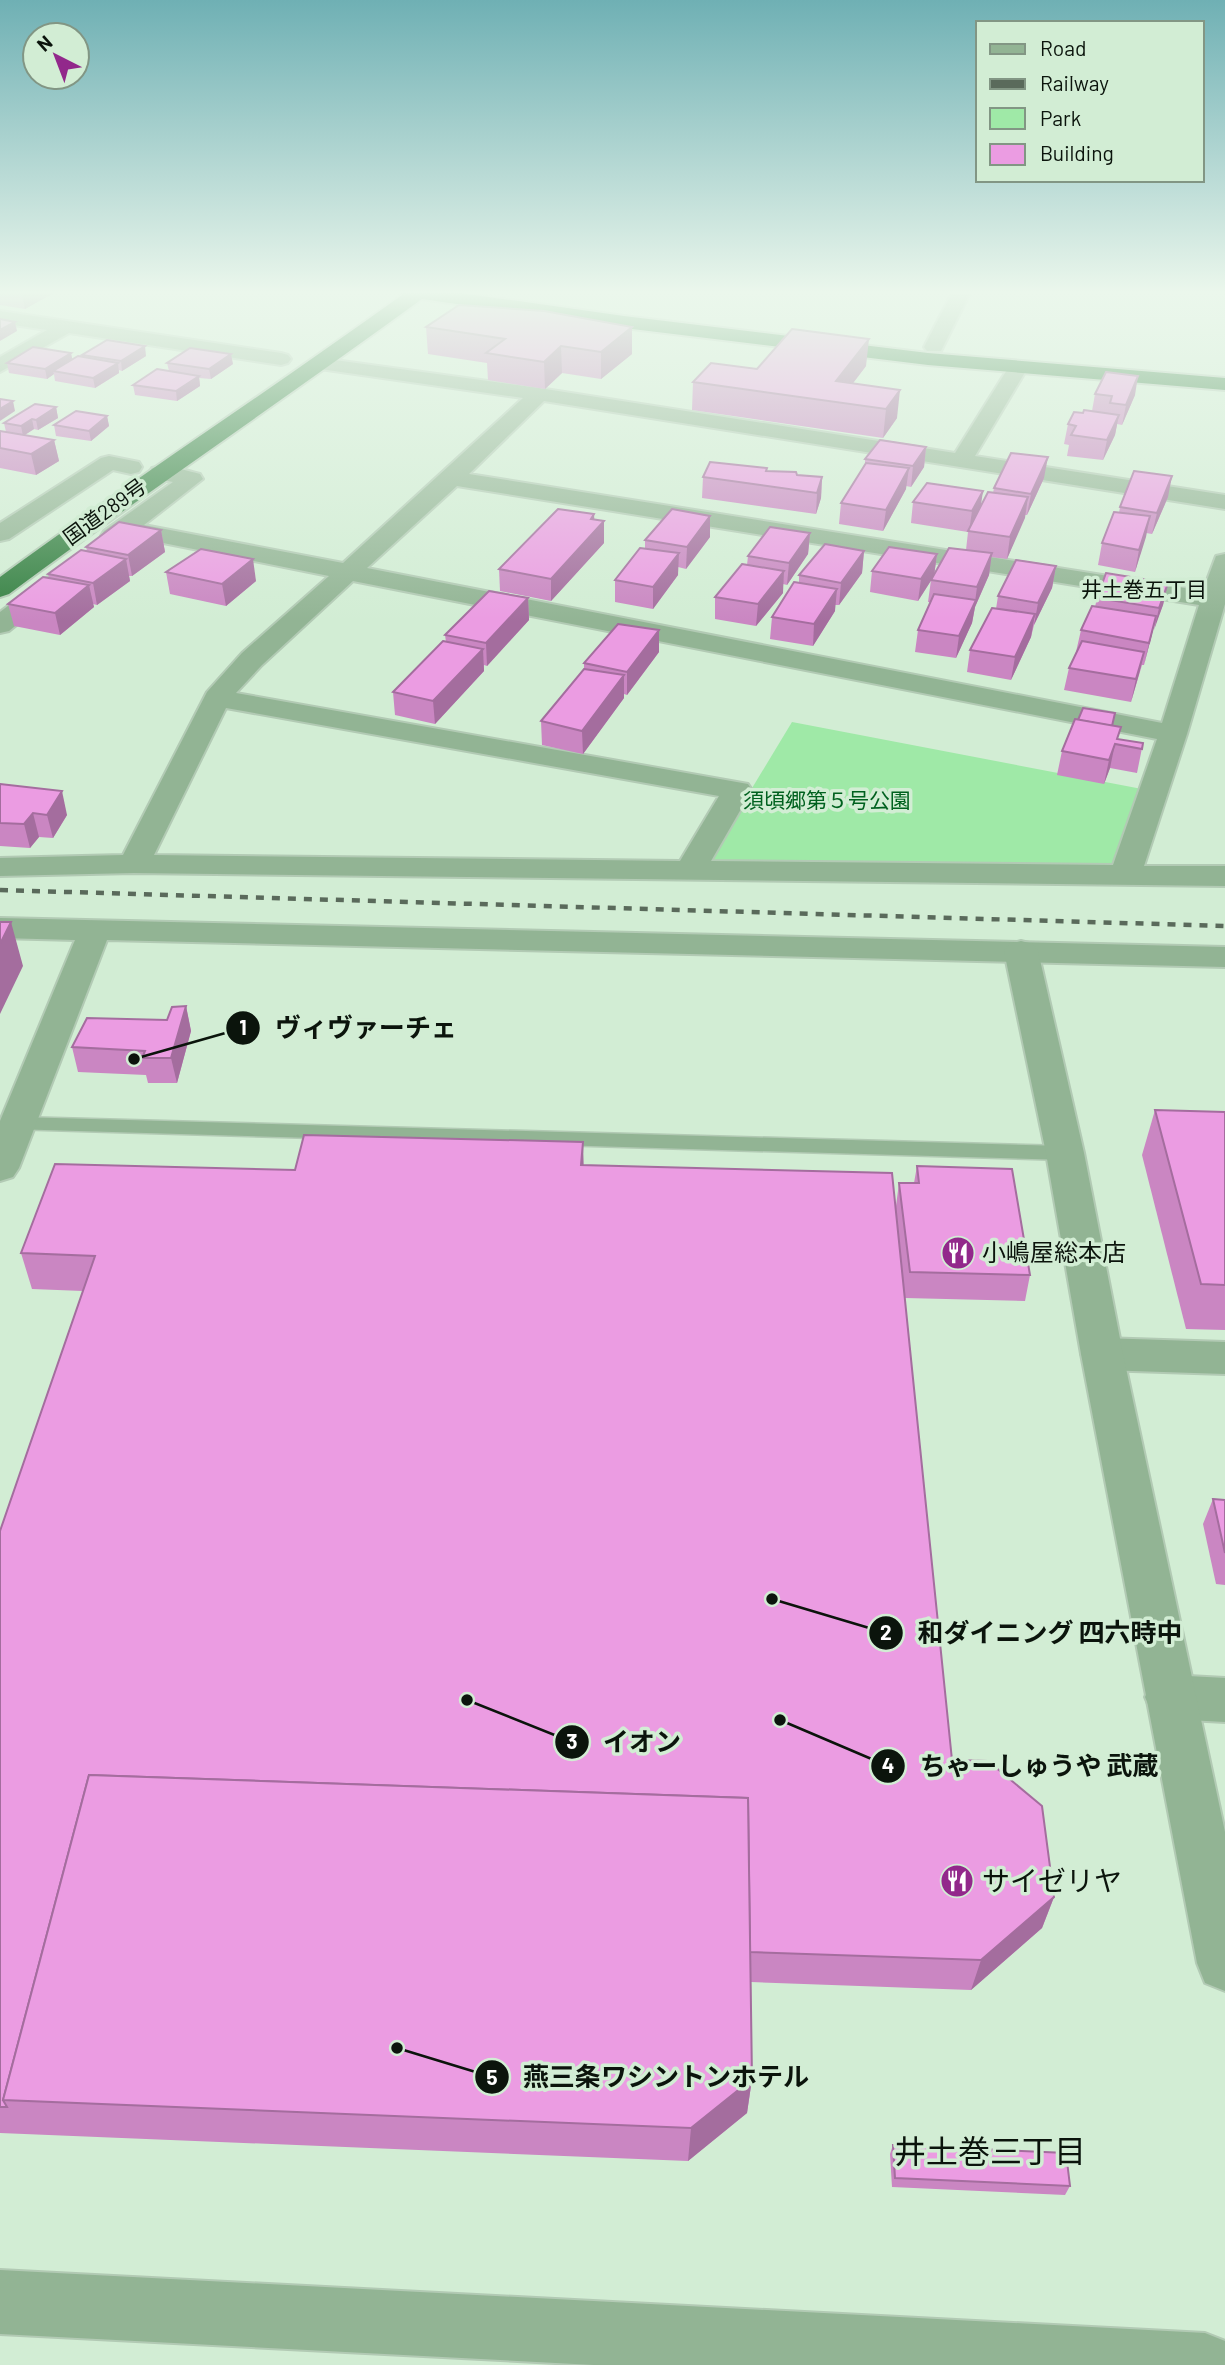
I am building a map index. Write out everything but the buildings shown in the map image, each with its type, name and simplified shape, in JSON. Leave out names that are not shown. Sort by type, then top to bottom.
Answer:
[{"type":"highway","name":"国道289号","points":[[0,589],[156,462],[257,401]]},
{"type":"highway","name":"国道289号","points":[[21,546],[131,467],[156,462]]},
{"type":"street","points":[[134,864],[217,698],[252,659],[348,574],[531,401]]},
{"type":"street","points":[[587,401],[1225,502]]},
{"type":"street","points":[[962,459],[997,401]]},
{"type":"street","points":[[93,552],[192,479],[156,462]]},
{"type":"street","points":[[0,534],[109,463],[131,467]]},
{"type":"street","points":[[452,478],[1214,600]]},
{"type":"street","points":[[124,528],[1173,734]]},
{"type":"street","points":[[1125,876],[1173,734],[1225,561]]},
{"type":"street","points":[[0,625],[72,568]]},
{"type":"street","points":[[217,698],[737,790],[689,871]]},
{"type":"street","points":[[0,867],[134,864],[1225,876]]},
{"type":"street","points":[[0,928],[1225,957]]},
{"type":"street","points":[[0,1168],[95,930]]},
{"type":"street","points":[[1021,951],[1065,1153],[1102,1354],[1225,1963]]},
{"type":"street","points":[[1102,1354],[1225,1358]]},
{"type":"street","points":[[1170,1697],[1225,1700]]},
{"type":"street","points":[[0,2302],[1205,2365]]},
{"type":"lane","points":[[18,1124],[1065,1153]]},
{"type":"green space","name":"須頃郷第５号公園","points":[[792,722],[1142,789],[1117,870],[702,871]]},
{"type":"railway","points":[[0,890],[1225,926]]},
{"type":"place","name":"ヴィヴァーチェ","points":[[134,1059]]},
{"type":"place","name":"小嶋屋総本店","points":[[958,1253]]},
{"type":"place","name":"和ダイニング 四六時中","points":[[772,1599]]},
{"type":"place","name":"イオン","points":[[467,1700]]},
{"type":"place","name":"ちゃーしゅうや 武蔵","points":[[780,1720]]},
{"type":"place","name":"サイゼリヤ","points":[[957,1881]]},
{"type":"place","name":"燕三条ワシントンホテル","points":[[397,2048]]},
{"type":"district","name":"井土巻五丁目","points":[[1144,590]]},
{"type":"district","name":"井土巻三丁目","points":[[990,2152]]}]
